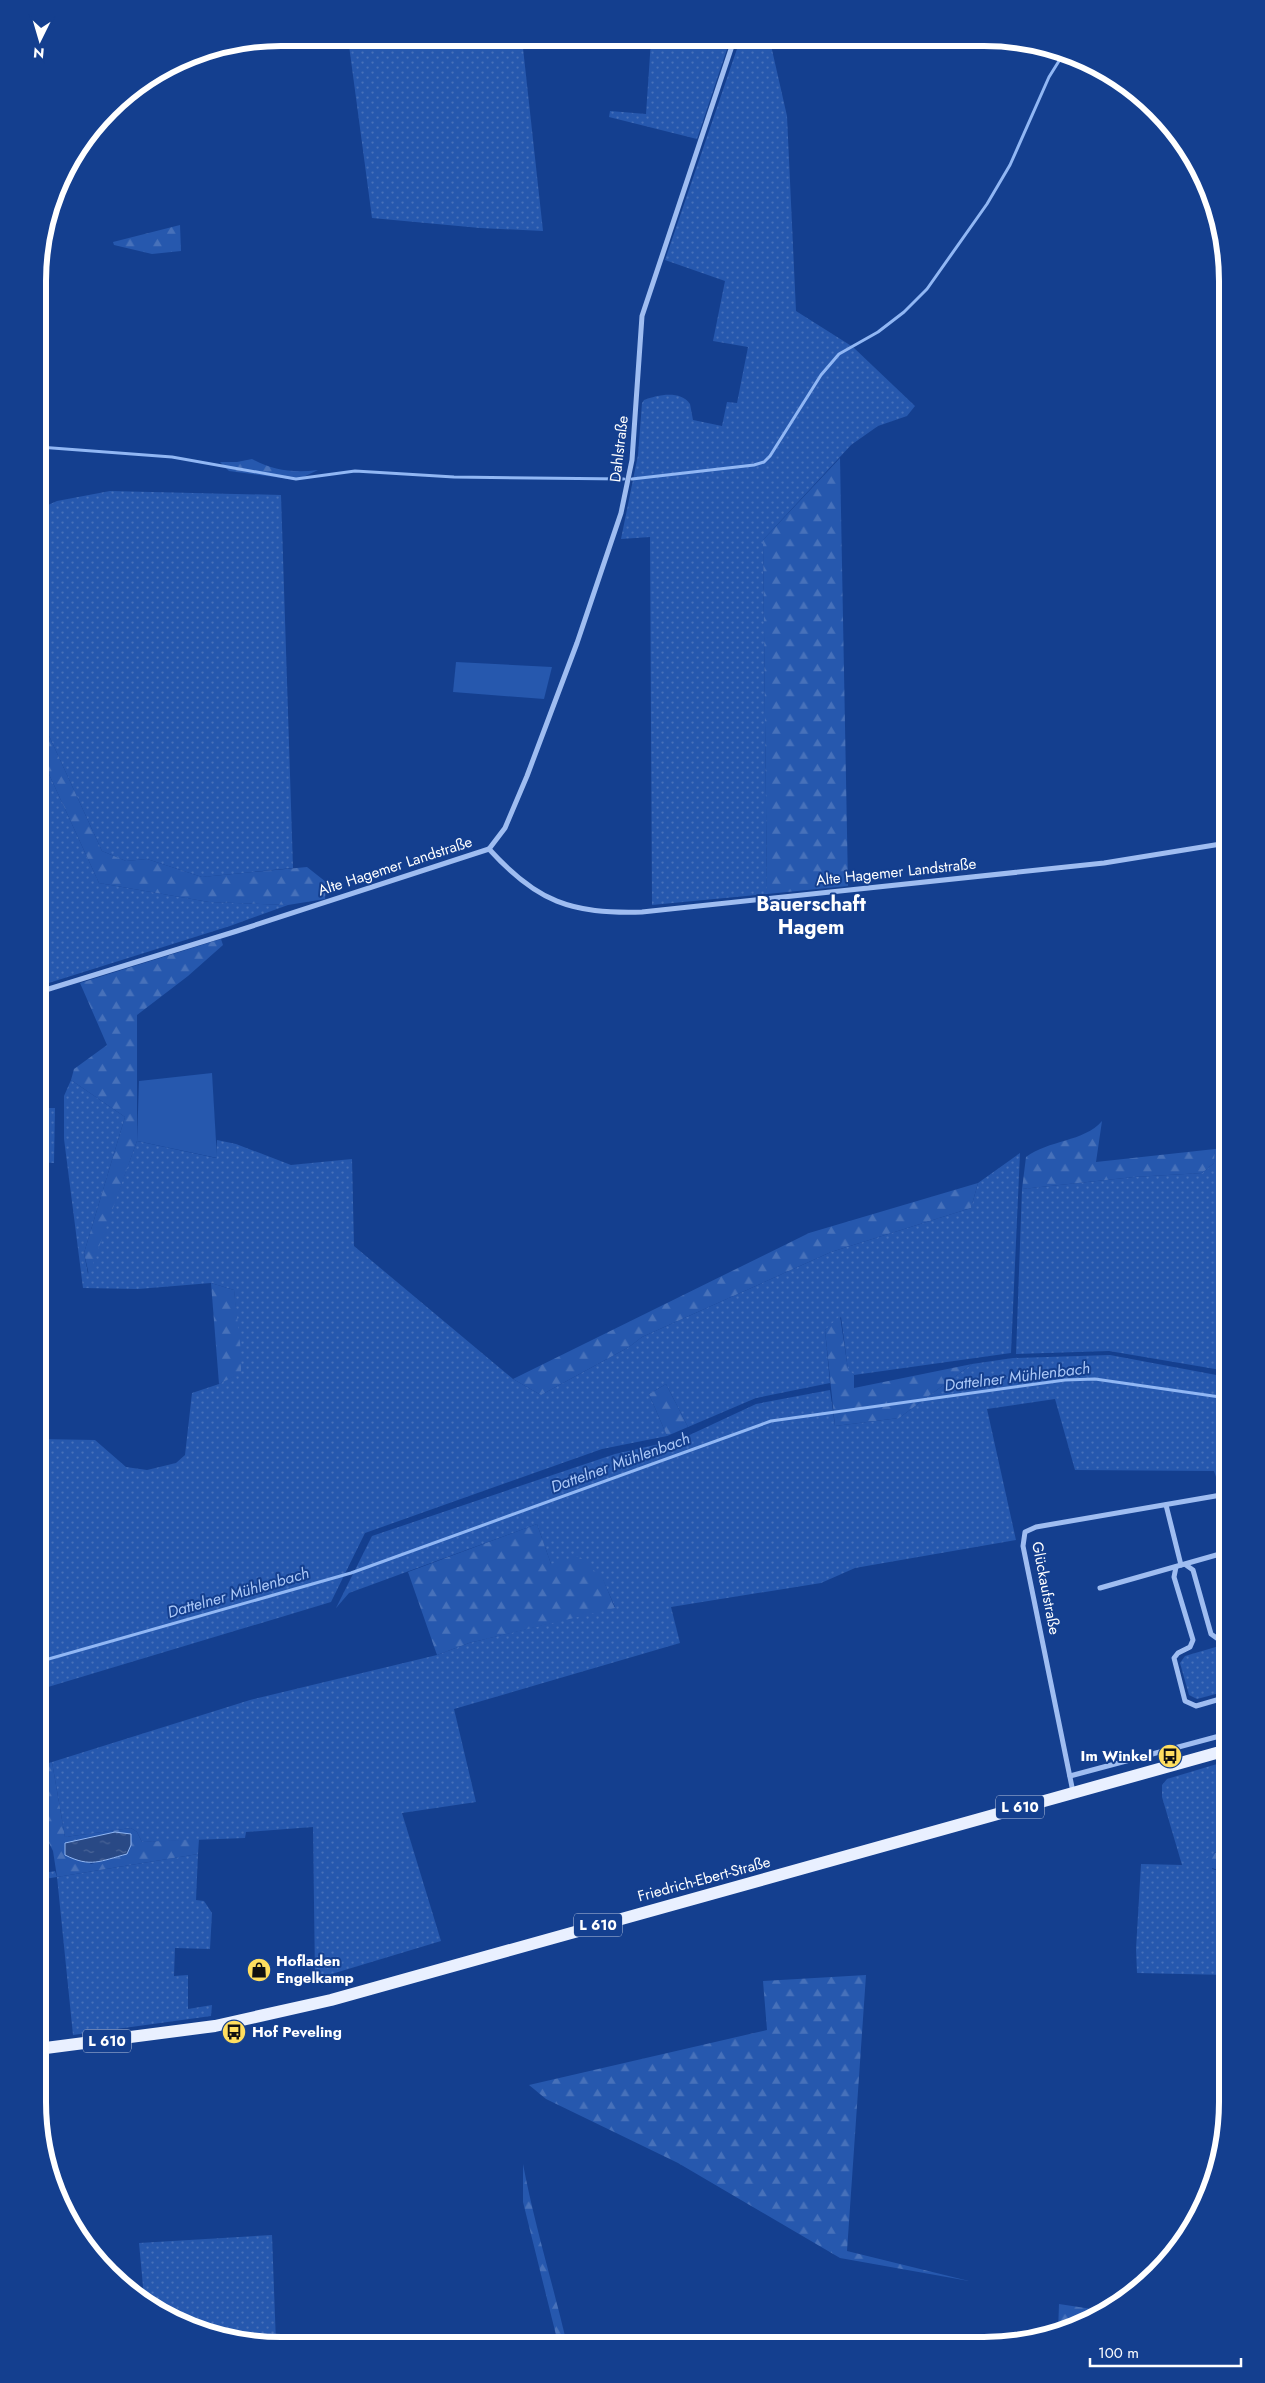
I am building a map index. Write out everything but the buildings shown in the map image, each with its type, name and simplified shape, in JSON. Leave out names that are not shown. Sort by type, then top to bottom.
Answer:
[{"type":"main road","name":"Friedrich-Ebert-Straße","points":[[46,2048],[206,2028],[331,2000],[1219,1752]]},
{"type":"street","name":"Dahlstraße","points":[[489,849],[505,828],[527,776],[578,643],[622,513],[632,460],[642,316],[732,46]]},
{"type":"street","name":"Alte Hagemer Landstraße","points":[[46,990],[237,931],[489,849],[527,886],[568,907],[605,913],[642,912],[1104,863],[1219,844]]},
{"type":"street","name":"Glückaufstraße","points":[[1073,1792],[1023,1546],[1025,1532],[1036,1527],[1219,1495]]},
{"type":"street","points":[[1166,1505],[1181,1565],[1174,1577],[1193,1640],[1190,1647],[1178,1653],[1174,1658],[1185,1701],[1196,1706],[1219,1700]]},
{"type":"street","points":[[1100,1588],[1219,1554]]},
{"type":"street","points":[[1181,1565],[1193,1570],[1211,1634],[1219,1639]]},
{"type":"street","points":[[1070,1776],[1219,1736]]},
{"type":"green space","points":[[349,46],[523,46],[543,231],[480,228],[372,218]]},
{"type":"green space","points":[[651,46],[728,46],[697,139],[609,117],[610,111],[646,114]]},
{"type":"green space","points":[[738,46],[771,46],[787,116],[796,311],[853,347],[915,406],[907,416],[878,426],[851,445],[763,540],[767,894],[652,905],[650,537],[621,539],[638,455],[642,403],[644,400],[662,395],[675,395],[690,404],[693,420],[722,426],[727,402],[737,403],[748,347],[713,341],[725,281],[665,260]]},
{"type":"green space","points":[[180,225],[181,251],[152,254],[114,245],[113,242]]},
{"type":"green space","points":[[840,458],[848,886],[767,894],[763,540]]},
{"type":"green space","points":[[252,459],[276,469],[318,470],[297,480],[229,471],[220,462],[237,462]]},
{"type":"green space","points":[[110,491],[281,495],[293,868],[202,877],[147,859],[126,861],[102,851],[46,729],[46,506],[57,501]]},
{"type":"green space","points":[[456,662],[552,667],[544,699],[453,692]]},
{"type":"green space","points":[[46,729],[102,851],[126,861],[147,859],[202,877],[307,867],[326,882],[325,899],[288,905],[209,902],[99,883],[46,769]]},
{"type":"green space","points":[[46,769],[99,883],[209,902],[288,905],[230,926],[46,984]]},
{"type":"green space","points":[[221,939],[223,945],[188,976],[137,1015],[137,1141],[89,1275],[84,1253],[125,1117],[71,1080],[74,1069],[107,1045],[80,983]]},
{"type":"green space","points":[[212,1073],[217,1158],[137,1141],[139,1081]]},
{"type":"green space","points":[[71,1080],[125,1117],[84,1253],[88,1274],[137,1141],[216,1158],[217,1140],[236,1144],[291,1165],[352,1159],[354,1246],[513,1379],[541,1395],[629,1347],[642,1337],[831,1252],[971,1208],[978,1183],[1020,1153],[1011,1353],[854,1375],[848,1370],[841,1317],[825,1330],[830,1383],[756,1398],[688,1427],[666,1384],[649,1394],[667,1436],[602,1449],[365,1533],[331,1602],[46,1688],[46,1439],[95,1440],[126,1467],[147,1470],[176,1463],[185,1455],[192,1393],[219,1384],[241,1372],[234,1290],[211,1283],[138,1289],[83,1288],[64,1139],[64,1096]]},
{"type":"green space","points":[[46,1108],[55,1108],[54,1163],[46,1162]]},
{"type":"green space","points":[[1102,1121],[1096,1162],[1215,1149],[1214,1163],[1202,1173],[1134,1177],[1022,1189],[1026,1157],[1045,1147],[1086,1133]]},
{"type":"green space","points":[[1215,1149],[1219,1149],[1219,1370],[1109,1351],[1016,1354],[1022,1189],[1134,1177],[1202,1173],[1214,1163]]},
{"type":"green space","points":[[978,1183],[971,1208],[831,1252],[642,1337],[629,1347],[541,1395],[513,1379],[809,1233]]},
{"type":"green space","points":[[211,1283],[234,1290],[241,1352],[241,1373],[219,1384]]},
{"type":"green space","points":[[840,1316],[848,1369],[854,1375],[854,1388],[972,1364],[899,1418],[835,1426],[825,1330]]},
{"type":"green space","points":[[1110,1355],[1219,1375],[1219,1486],[1214,1471],[1075,1470],[1055,1399],[987,1409],[1016,1540],[855,1568],[821,1583],[671,1607],[680,1643],[454,1709],[476,1802],[402,1813],[441,1941],[315,1979],[313,1827],[246,1832],[245,1838],[142,1842],[137,1832],[131,1828],[65,1837],[52,1762],[250,1700],[437,1655],[469,1643],[615,1607],[603,1580],[551,1564],[537,1524],[349,1593],[336,1608],[372,1536],[615,1454],[681,1439],[756,1404],[830,1390],[835,1426],[899,1418],[972,1364],[1013,1358]]},
{"type":"green space","points":[[666,1384],[688,1427],[667,1436],[649,1394]]},
{"type":"green space","points":[[537,1524],[551,1564],[579,1556],[603,1579],[615,1608],[469,1643],[437,1655],[408,1572]]},
{"type":"green space","points":[[1219,1646],[1219,1693],[1197,1699],[1189,1695],[1180,1663],[1185,1656]]},
{"type":"green space","points":[[52,1762],[65,1837],[131,1828],[137,1832],[142,1842],[199,1839],[198,1854],[57,1877],[53,1851],[46,1837],[46,1764]],"holes":[[[130,1834],[131,1845],[127,1854],[91,1864],[65,1843]]]},
{"type":"green space","points":[[1219,1763],[1219,1850],[1214,1853],[1212,1869],[1219,1871],[1219,1975],[1137,1973],[1136,1949],[1141,1864],[1182,1865],[1162,1797],[1162,1785],[1167,1779]]},
{"type":"green space","points":[[1219,1850],[1219,1870],[1206,1866],[1207,1858]]},
{"type":"green space","points":[[198,1854],[196,1900],[204,1901],[212,1913],[210,1949],[175,1948],[174,1976],[188,1975],[188,2009],[212,2005],[211,2016],[73,2035],[57,1877]]},
{"type":"green space","points":[[55,1871],[57,1877],[46,1879],[46,1873]]},
{"type":"green space","points":[[866,1975],[847,2251],[969,2281],[840,2258],[678,2163],[546,2099],[529,2085],[767,2030],[763,1981]]},
{"type":"green space","points":[[523,2164],[565,2337],[556,2335],[523,2202]]},
{"type":"green space","points":[[272,2235],[276,2337],[250,2335],[220,2329],[177,2313],[150,2297],[144,2292],[139,2243]]},
{"type":"green space","points":[[1059,2304],[1094,2309],[1074,2319],[1058,2325]]},
{"type":"water","points":[[115,1832],[131,1834],[131,1845],[127,1854],[96,1862],[82,1861],[65,1855],[65,1843]]},
{"type":"waterway","points":[[632,479],[754,465],[764,462],[770,456],[821,375],[839,354],[878,332],[904,312],[927,289],[987,204],[1010,165],[1049,77],[1060,59]]},
{"type":"waterway","points":[[46,448],[172,457],[296,479],[355,471],[454,477],[624,479]]},
{"type":"waterway","name":"Dattelner Mühlenbach","points":[[46,1660],[351,1573],[771,1421],[1065,1380],[1095,1379],[1219,1397]]},
{"type":"place","name":"Im Winkel","points":[[1170,1756]]},
{"type":"place","name":"Hofladen Engelkamp","points":[[259,1970]]},
{"type":"place","name":"Hof Peveling","points":[[234,2032]]},
{"type":"district","name":"Bauerschaft Hagem","points":[[811,916]]}]
